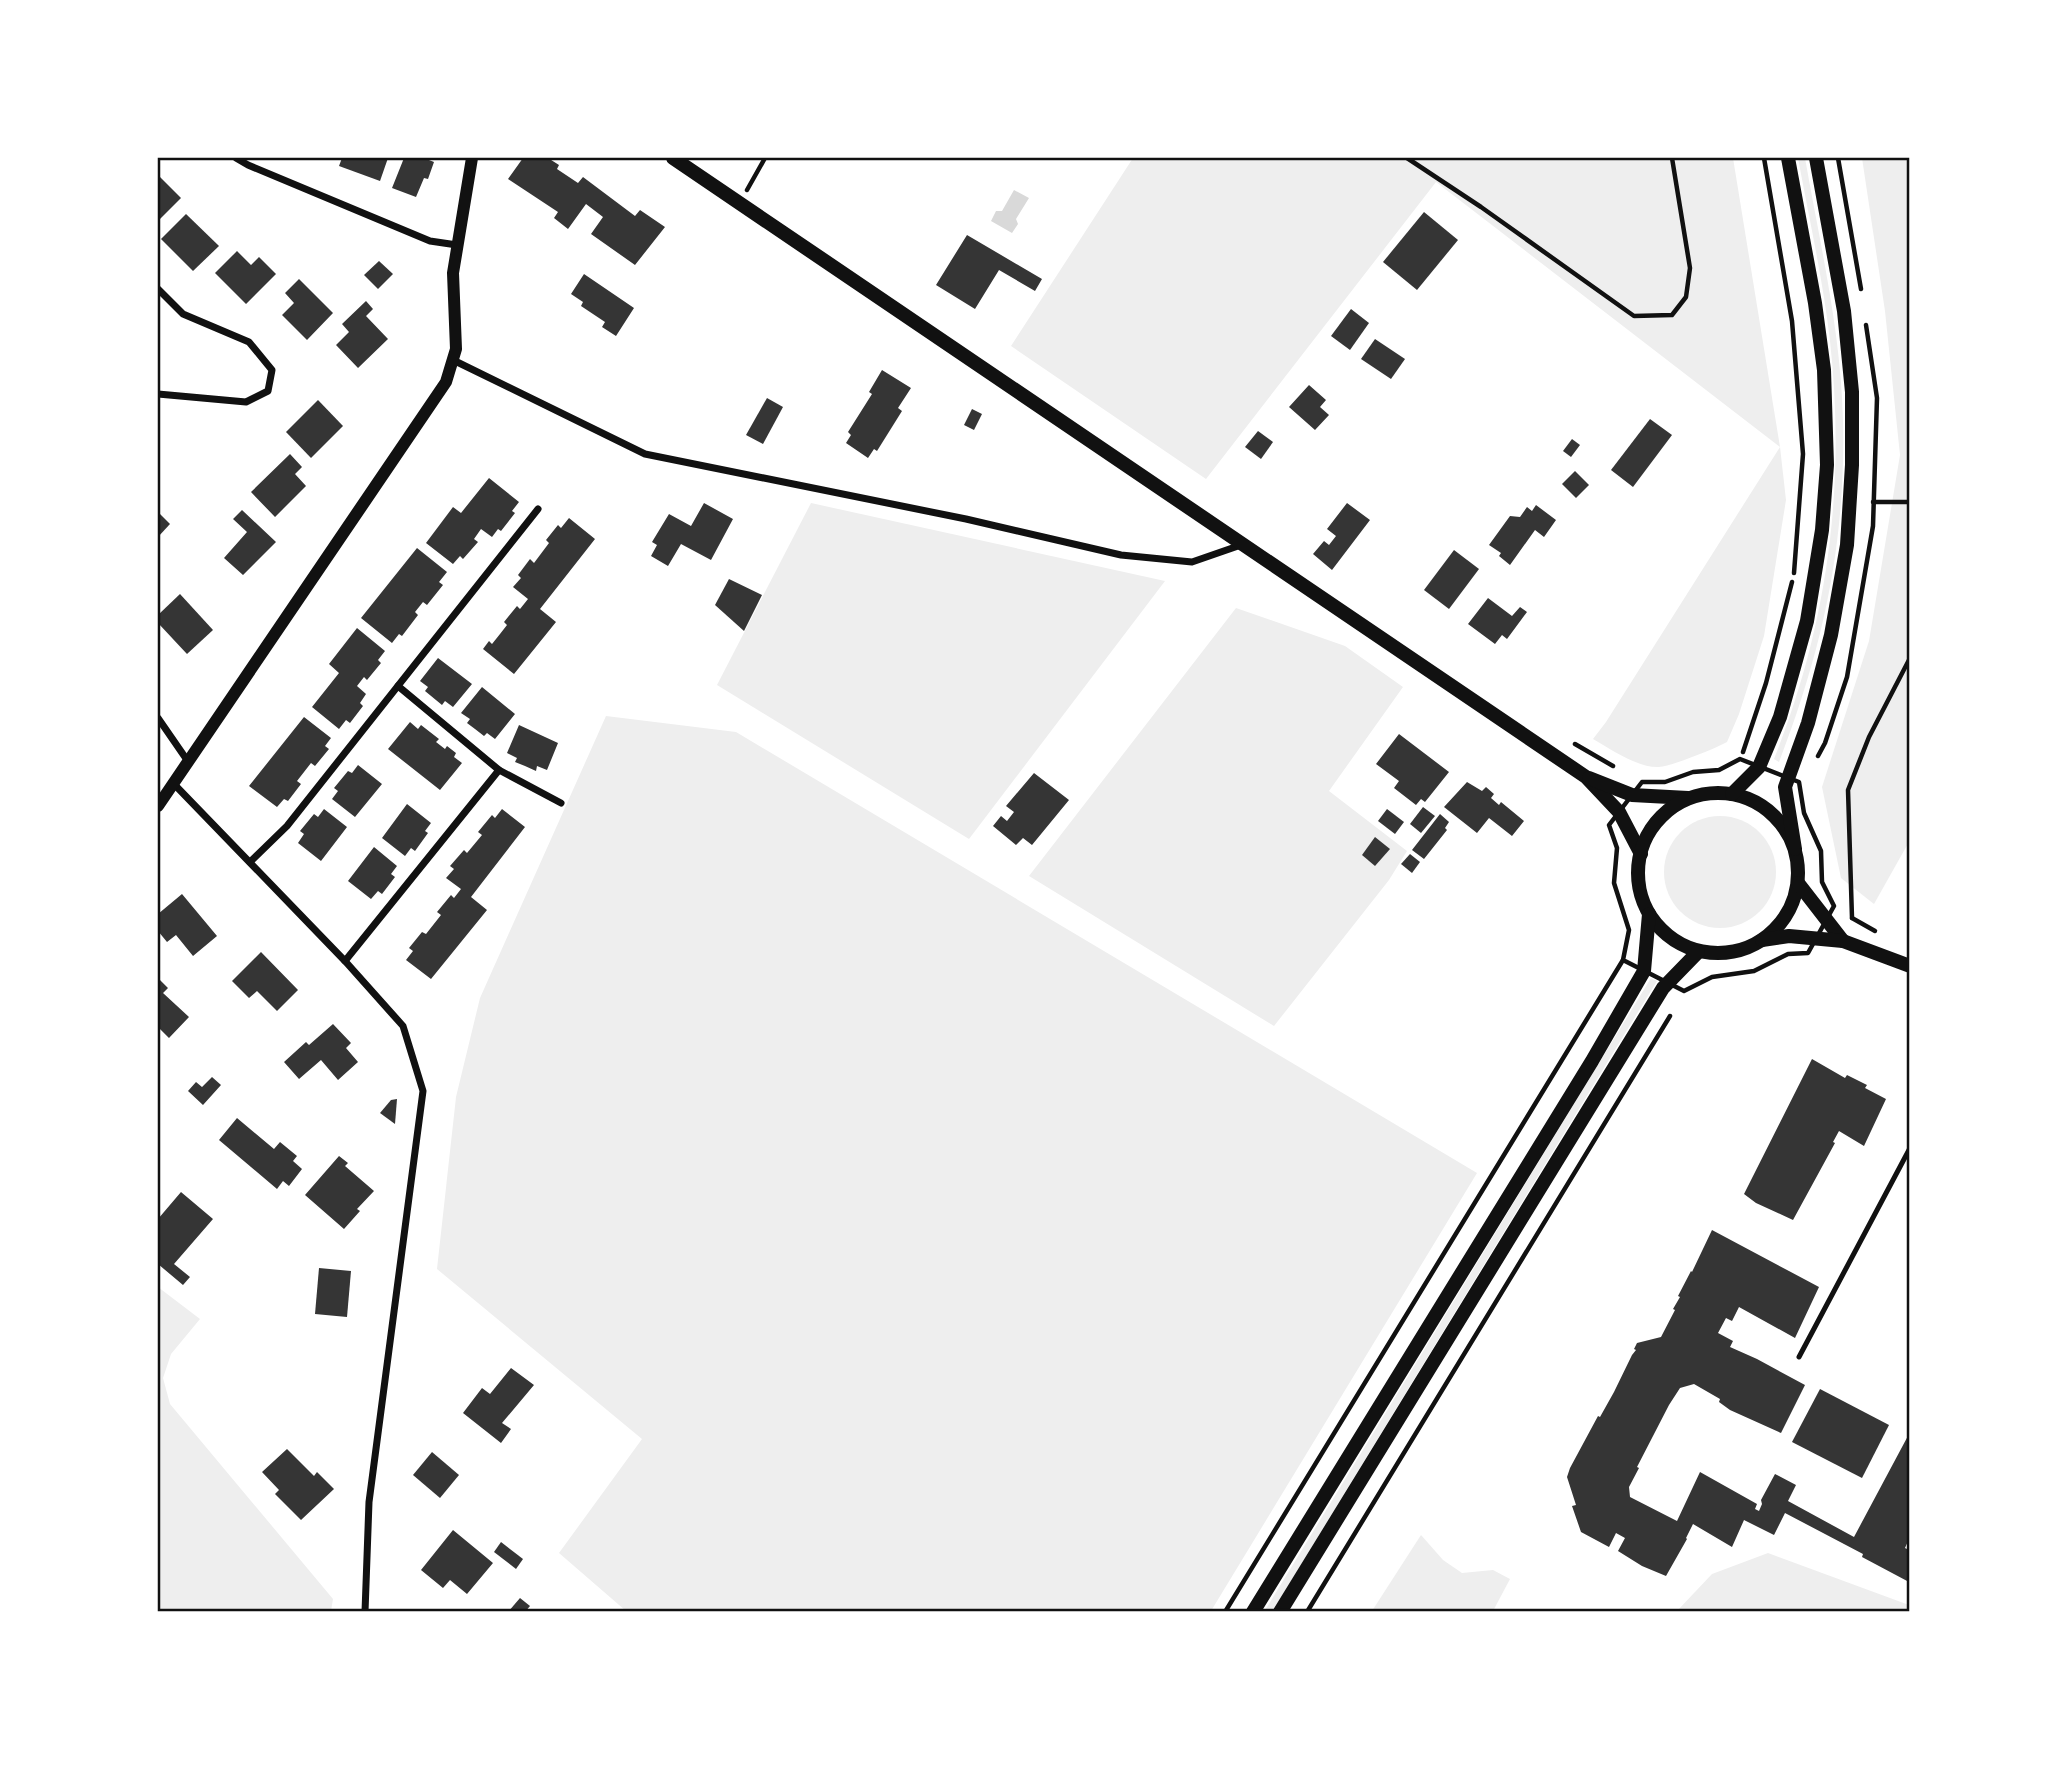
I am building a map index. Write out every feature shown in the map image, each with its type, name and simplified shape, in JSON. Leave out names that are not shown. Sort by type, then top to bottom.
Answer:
[{"type":"main road","points":[[673,158],[1586,777],[1619,812],[1642,854]]},
{"type":"main road","points":[[1732,794],[1759,767],[1780,717],[1807,621],[1822,530],[1828,465],[1824,370],[1815,303],[1788,158]]},
{"type":"main road","points":[[1795,849],[1785,829],[1771,813],[1752,800],[1732,794],[1711,793],[1690,798],[1671,808],[1656,823],[1644,844],[1638,867],[1640,892],[1649,914],[1663,931],[1698,952],[1718,953],[1744,948],[1776,929],[1788,912],[1798,883],[1795,849],[1785,787],[1808,723],[1831,635],[1847,545],[1852,465],[1852,393],[1844,311],[1816,158]]},
{"type":"main road","points":[[1586,777],[1632,795],[1690,798]]},
{"type":"main road","points":[[1798,883],[1843,941]]},
{"type":"main road","points":[[1253,1612],[1644,971],[1649,914]]},
{"type":"main road","points":[[1761,940],[1789,936],[1843,941],[1909,966]]},
{"type":"main road","points":[[1280,1612],[1668,983],[1698,952]]},
{"type":"street","points":[[236,158],[247,165],[430,241],[457,245]]},
{"type":"street","points":[[158,806],[446,382],[456,349],[453,273],[472,158]]},
{"type":"street","points":[[158,289],[183,314],[249,342],[272,370],[268,391],[246,401],[158,394]]},
{"type":"street","points":[[454,360],[645,454],[966,519],[1121,555],[1192,562],[1244,544]]},
{"type":"street","points":[[250,862],[287,826],[538,509]]},
{"type":"street","points":[[398,687],[499,770],[561,803]]},
{"type":"street","points":[[158,718],[187,760]]},
{"type":"street","points":[[345,961],[499,770]]},
{"type":"street","points":[[173,783],[345,961],[403,1026],[423,1091],[369,1502],[365,1612]]},
{"type":"lane","points":[[1799,1357],[1909,1148]]},
{"type":"path","points":[[740,202],[765,158]]},
{"type":"path","points":[[1407,158],[1634,316],[1652,317],[1672,315],[1686,297],[1688,287],[1690,268],[1672,158]]},
{"type":"path","points":[[1225,1612],[1623,960],[1629,930],[1614,883],[1617,848],[1609,825],[1642,782],[1665,782],[1693,772],[1719,770],[1740,759],[1766,683],[1793,577],[1803,454],[1792,321],[1764,158]]},
{"type":"path","points":[[1873,502],[1909,502]]},
{"type":"path","points":[[1852,918],[1848,790],[1869,737],[1909,658]]},
{"type":"path","points":[[1678,1001],[1684,991],[1712,976],[1754,971],[1788,954],[1808,953],[1834,906],[1822,882],[1821,851],[1804,813],[1799,782],[1740,759]]},
{"type":"path","points":[[1623,960],[1684,991]]},
{"type":"path","points":[[1307,1612],[1673,1011]]},
{"type":"shaded area","points":[[1133,158],[1733,158],[1780,447],[1436,182],[1206,479],[1011,346]]},
{"type":"shaded area","points":[[1798,158],[1805,158],[1834,321],[1841,387],[1843,465],[1836,552],[1829,594],[1808,678],[1779,762],[1774,759],[1793,708],[1820,605],[1834,501],[1836,448],[1827,318]]},
{"type":"shaded area","points":[[1862,158],[1909,158],[1910,840],[1874,904],[1841,878],[1822,787],[1869,641],[1900,455],[1885,311]]},
{"type":"shaded area","points":[[1014,190],[1029,198],[1016,219],[1018,224],[1012,233],[991,221],[996,211],[1002,211]]},
{"type":"shaded area","points":[[1780,447],[1786,500],[1764,636],[1739,714],[1727,742],[1693,757],[1659,767],[1624,757],[1593,739]]},
{"type":"shaded area","points":[[811,503],[1165,581],[969,839],[717,685]]},
{"type":"shaded area","points":[[1236,608],[1345,646],[1403,687],[1329,791],[1407,851],[1389,880],[1274,1026],[1029,876]]},
{"type":"shaded area","points":[[606,716],[736,732],[1477,1173],[1211,1611],[626,1611],[559,1553],[642,1439],[437,1269],[456,1097],[480,998]]},
{"type":"shaded area","points":[[1720,816],[1741,821],[1759,833],[1771,851],[1776,872],[1771,893],[1759,911],[1741,923],[1720,928],[1699,923],[1681,911],[1669,893],[1664,872],[1669,851],[1681,833],[1699,821]]},
{"type":"shaded area","points":[[1651,978],[1657,981],[1283,1594],[1272,1611],[1264,1612]]},
{"type":"shaded area","points":[[158,1287],[200,1319],[171,1354],[163,1378],[170,1404],[333,1599],[331,1611],[158,1611]]},
{"type":"shaded area","points":[[1421,1535],[1443,1560],[1462,1573],[1493,1570],[1510,1579],[1493,1611],[1372,1611]]},
{"type":"shaded area","points":[[1768,1553],[1909,1605],[1909,1611],[1677,1611],[1712,1574]]},
{"type":"building","points":[[342,158],[388,158],[380,181],[339,166]]},
{"type":"building","points":[[404,158],[424,158],[434,162],[428,179],[424,178],[416,197],[392,188]]},
{"type":"building","points":[[523,158],[548,158],[559,165],[557,169],[578,183],[583,177],[635,216],[640,210],[665,227],[635,265],[591,234],[603,217],[586,204],[568,229],[554,218],[558,212],[508,179]]},
{"type":"building","points":[[158,175],[181,198],[160,219],[158,217]]},
{"type":"building","points":[[1424,212],[1458,240],[1417,290],[1383,262]]},
{"type":"building","points":[[186,214],[219,246],[193,271],[161,239]]},
{"type":"building","points":[[967,235],[1042,279],[1035,291],[999,270],[975,309],[936,285]]},
{"type":"building","points":[[237,251],[251,265],[259,257],[276,274],[246,304],[215,273]]},
{"type":"building","points":[[379,261],[393,274],[378,289],[364,275]]},
{"type":"building","points":[[584,274],[634,308],[616,336],[602,327],[605,322],[581,306],[583,302],[571,294]]},
{"type":"building","points":[[299,279],[333,313],[307,340],[282,315],[294,303],[285,293]]},
{"type":"building","points":[[366,301],[373,309],[366,316],[388,339],[358,368],[336,345],[349,332],[342,324]]},
{"type":"building","points":[[1351,309],[1369,323],[1350,350],[1331,336]]},
{"type":"building","points":[[1375,339],[1405,359],[1391,379],[1361,359]]},
{"type":"building","points":[[882,370],[911,388],[898,408],[902,411],[877,451],[874,449],[868,458],[846,443],[851,435],[848,432],[872,394],[869,392]]},
{"type":"building","points":[[1309,385],[1326,400],[1320,407],[1329,415],[1315,430],[1289,407]]},
{"type":"building","points":[[767,398],[783,407],[763,444],[746,435]]},
{"type":"building","points":[[318,400],[343,426],[311,458],[286,432]]},
{"type":"building","points":[[972,409],[982,414],[974,430],[964,425]]},
{"type":"building","points":[[1650,419],[1672,435],[1633,487],[1611,470]]},
{"type":"building","points":[[1258,431],[1273,442],[1261,459],[1245,447]]},
{"type":"building","points":[[1572,439],[1580,445],[1571,457],[1563,451]]},
{"type":"building","points":[[290,454],[302,467],[295,474],[306,486],[275,517],[251,492]]},
{"type":"building","points":[[1575,471],[1589,485],[1576,498],[1562,484]]},
{"type":"building","points":[[489,478],[519,502],[512,511],[515,513],[501,531],[498,529],[492,537],[481,529],[474,539],[478,542],[463,559],[460,556],[453,564],[426,543],[453,507],[461,513]]},
{"type":"building","points":[[704,503],[733,519],[711,560],[681,544],[668,566],[651,556],[657,545],[652,542],[669,514],[691,526]]},
{"type":"building","points":[[1347,503],[1370,520],[1332,570],[1313,554],[1324,541],[1329,545],[1336,536],[1327,529]]},
{"type":"building","points":[[1536,505],[1556,520],[1544,537],[1535,530],[1510,565],[1499,556],[1501,553],[1489,545],[1510,516],[1520,517],[1527,507],[1532,511]]},
{"type":"building","points":[[242,510],[276,542],[243,575],[224,558],[247,532],[233,519]]},
{"type":"building","points":[[158,512],[170,524],[158,537]]},
{"type":"building","points":[[569,518],[595,539],[540,609],[556,622],[514,674],[483,649],[489,641],[492,644],[500,634],[507,625],[504,622],[517,606],[520,609],[528,599],[513,587],[521,578],[518,575],[530,559],[534,563],[549,543],[546,540],[558,525],[561,528]]},
{"type":"building","points":[[417,548],[447,572],[439,582],[443,585],[427,605],[423,602],[415,612],[418,615],[402,636],[399,634],[392,643],[361,618]]},
{"type":"building","points":[[1454,550],[1479,569],[1449,609],[1424,590]]},
{"type":"building","points":[[729,579],[762,595],[744,631],[715,605]]},
{"type":"building","points":[[180,594],[213,630],[187,654],[158,623],[158,615]]},
{"type":"building","points":[[1488,598],[1512,616],[1520,607],[1527,612],[1507,639],[1502,635],[1495,644],[1468,624]]},
{"type":"building","points":[[357,628],[385,651],[378,660],[381,663],[367,680],[364,677],[357,686],[366,694],[360,703],[363,706],[350,723],[346,720],[339,729],[312,707],[339,673],[329,664]]},
{"type":"building","points":[[438,658],[472,684],[453,707],[445,701],[442,705],[425,691],[428,687],[420,681]]},
{"type":"building","points":[[482,687],[515,714],[495,739],[487,733],[484,736],[467,723],[470,719],[461,713]]},
{"type":"building","points":[[304,717],[331,738],[325,746],[329,749],[315,766],[311,763],[297,781],[301,784],[288,801],[284,799],[277,807],[249,786]]},
{"type":"building","points":[[410,722],[418,729],[421,725],[439,739],[436,742],[456,753],[454,757],[462,763],[440,790],[388,749]]},
{"type":"building","points":[[519,725],[558,743],[547,770],[537,766],[536,771],[515,762],[517,758],[507,753]]},
{"type":"building","points":[[1399,734],[1449,772],[1425,802],[1421,799],[1416,805],[1394,788],[1399,781],[1376,764]]},
{"type":"building","points":[[358,765],[382,784],[355,817],[332,799],[338,791],[334,788],[348,771],[352,773]]},
{"type":"building","points":[[1034,773],[1069,800],[1032,845],[1023,838],[1016,845],[993,826],[1001,816],[1007,821],[1014,812],[1006,806]]},
{"type":"building","points":[[1467,782],[1482,791],[1486,787],[1494,794],[1491,798],[1499,805],[1501,802],[1524,821],[1512,836],[1489,818],[1477,833],[1444,807]]},
{"type":"building","points":[[407,804],[431,823],[425,831],[428,833],[415,851],[411,848],[405,856],[382,838]]},
{"type":"building","points":[[1423,807],[1435,816],[1421,833],[1410,824]]},
{"type":"building","points":[[324,809],[347,827],[321,861],[298,843],[304,834],[300,831],[314,814],[318,817]]},
{"type":"building","points":[[502,809],[525,827],[471,897],[487,910],[431,979],[406,960],[413,951],[409,948],[422,932],[426,934],[441,915],[437,912],[451,895],[454,898],[461,889],[446,878],[454,869],[450,866],[464,850],[467,853],[482,835],[478,832],[492,815],[495,818]]},
{"type":"building","points":[[1387,809],[1404,822],[1395,834],[1378,821]]},
{"type":"building","points":[[1440,814],[1449,822],[1445,828],[1447,830],[1424,859],[1412,850]]},
{"type":"building","points":[[1375,837],[1390,849],[1375,866],[1362,855]]},
{"type":"building","points":[[374,847],[397,866],[391,874],[395,877],[382,894],[378,891],[371,899],[348,881]]},
{"type":"building","points":[[1410,854],[1420,862],[1412,873],[1401,864]]},
{"type":"building","points":[[182,894],[217,936],[193,956],[176,935],[167,942],[158,931],[158,914]]},
{"type":"building","points":[[261,952],[298,990],[277,1011],[257,991],[249,998],[232,981]]},
{"type":"building","points":[[158,978],[168,988],[163,993],[189,1017],[169,1038],[158,1027]]},
{"type":"building","points":[[333,1024],[351,1043],[346,1048],[358,1062],[338,1080],[321,1060],[299,1079],[284,1062],[306,1042],[309,1045]]},
{"type":"building","points":[[1812,1059],[1845,1078],[1847,1075],[1867,1085],[1865,1088],[1886,1099],[1864,1146],[1839,1131],[1793,1220],[1756,1203],[1744,1194]]},
{"type":"building","points":[[212,1077],[221,1085],[203,1105],[188,1091],[196,1082],[202,1087]]},
{"type":"building","points":[[397,1099],[395,1124],[380,1113],[391,1100]]},
{"type":"building","points":[[237,1118],[274,1149],[280,1142],[297,1156],[293,1161],[302,1169],[289,1186],[283,1181],[277,1189],[219,1140]]},
{"type":"building","points":[[339,1156],[348,1163],[345,1166],[374,1191],[357,1209],[360,1211],[344,1229],[305,1195]]},
{"type":"building","points":[[181,1192],[213,1219],[174,1264],[190,1277],[183,1285],[158,1264],[158,1219]]},
{"type":"building","points":[[1712,1230],[1819,1287],[1795,1338],[1739,1307],[1732,1321],[1726,1318],[1718,1333],[1733,1341],[1730,1347],[1805,1385],[1781,1433],[1730,1410],[1719,1402],[1720,1399],[1694,1384],[1680,1388],[1637,1467],[1639,1468],[1629,1487],[1630,1497],[1677,1521],[1700,1472],[1757,1504],[1755,1509],[1759,1511],[1761,1500],[1775,1474],[1796,1485],[1788,1501],[1854,1537],[1909,1434],[1909,1539],[1905,1548],[1909,1550],[1909,1582],[1785,1513],[1774,1535],[1744,1520],[1732,1547],[1693,1524],[1666,1576],[1642,1566],[1618,1551],[1625,1538],[1616,1533],[1609,1547],[1581,1532],[1572,1506],[1576,1505],[1567,1477],[1570,1468],[1614,1392],[1637,1343],[1661,1337],[1675,1310],[1673,1309],[1680,1297],[1678,1296]]},
{"type":"building","points":[[319,1268],[351,1271],[347,1317],[315,1314]]},
{"type":"building","points":[[511,1368],[534,1385],[502,1423],[511,1429],[501,1443],[463,1413],[482,1388],[490,1394]]},
{"type":"building","points":[[1820,1389],[1889,1425],[1862,1478],[1792,1442]]},
{"type":"building","points":[[287,1449],[314,1476],[317,1472],[334,1489],[301,1520],[275,1494],[279,1490],[262,1472]]},
{"type":"building","points":[[432,1452],[459,1475],[440,1498],[413,1475]]},
{"type":"building","points":[[453,1530],[493,1563],[467,1594],[450,1580],[443,1588],[421,1570]]},
{"type":"building","points":[[501,1542],[523,1559],[516,1569],[494,1552]]},
{"type":"building","points":[[520,1598],[530,1606],[525,1612],[508,1612]]}]
